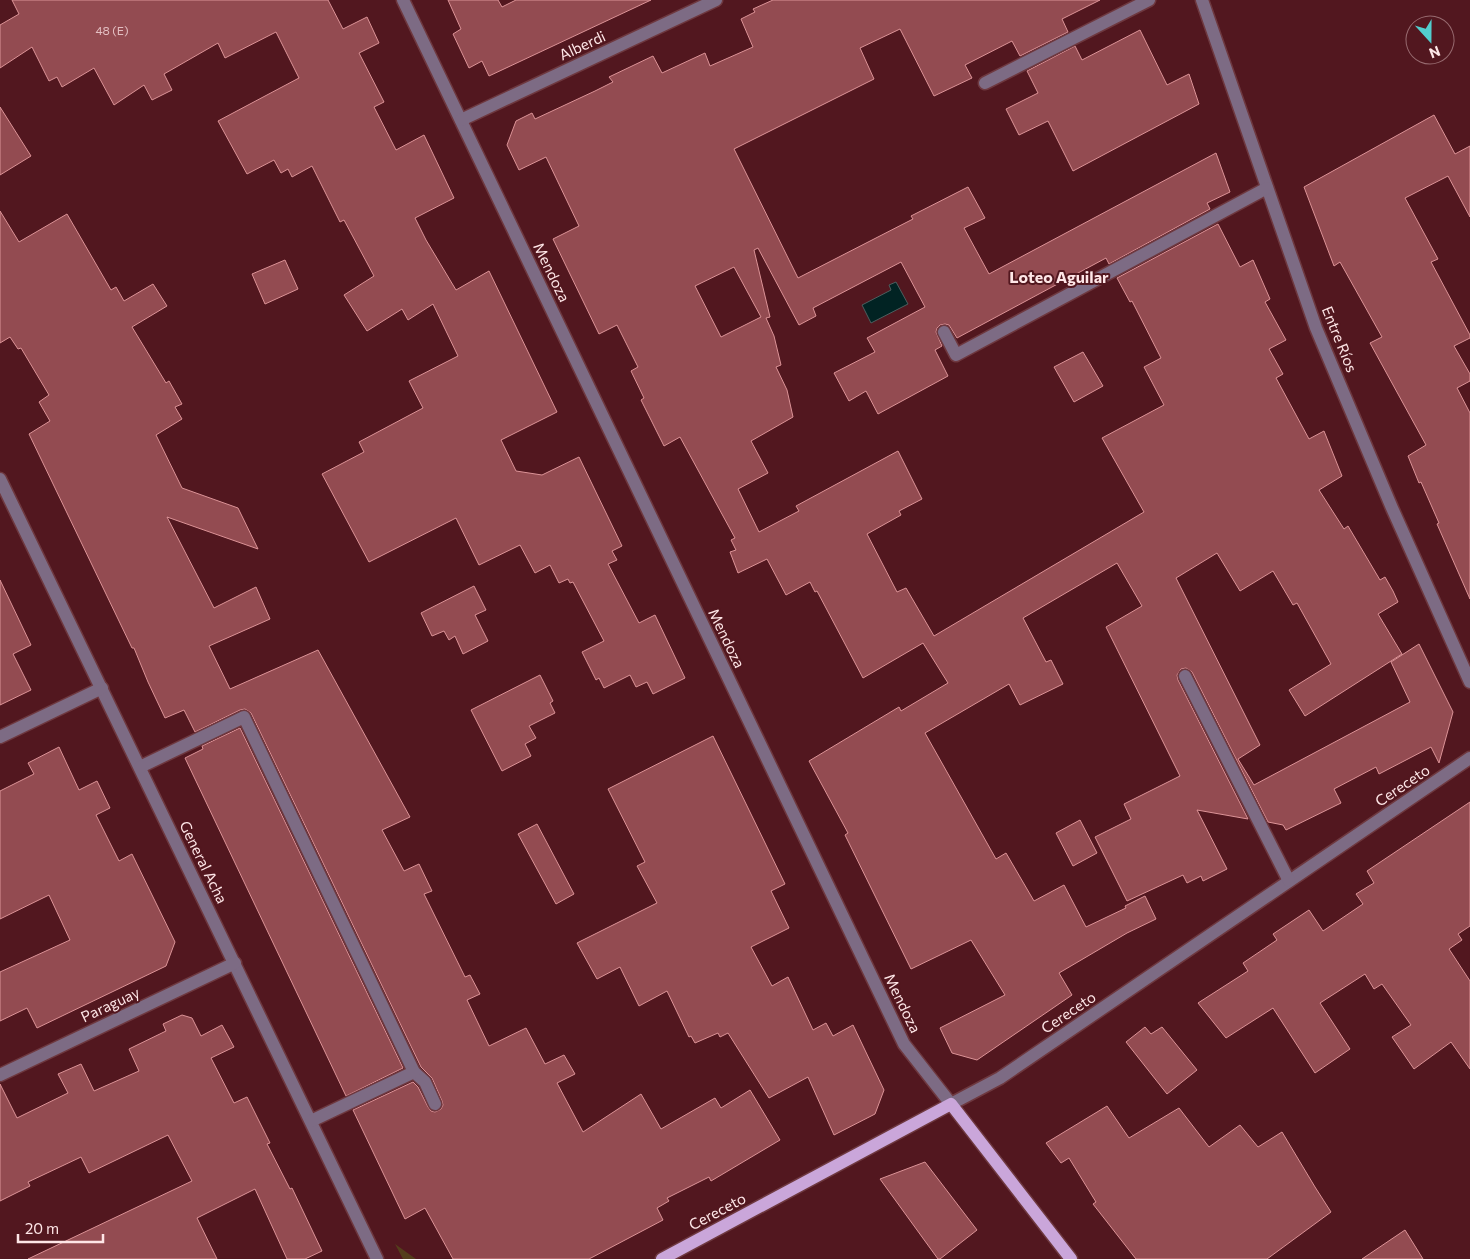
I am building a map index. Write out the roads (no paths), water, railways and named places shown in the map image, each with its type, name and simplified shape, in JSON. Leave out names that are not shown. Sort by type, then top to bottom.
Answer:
[{"type":"main road","name":"Cereceto","points":[[662,1259],[951,1104]]},
{"type":"main road","name":"Mendoza","points":[[951,1104],[1071,1259]]},
{"type":"street","name":"Mendoza","points":[[403,0],[904,1044],[951,1104]]},
{"type":"street","name":"Alberdi","points":[[461,120],[716,0]]},
{"type":"street","points":[[984,83],[1149,0]]},
{"type":"street","name":"Entre Ríos","points":[[1202,0],[1316,328],[1392,508],[1470,682]]},
{"type":"street","points":[[944,332],[956,355],[1268,188]]},
{"type":"street","name":"General Acha","points":[[1,482],[377,1259]]},
{"type":"street","points":[[1185,676],[1289,881]]},
{"type":"street","points":[[0,737],[102,688]]},
{"type":"street","points":[[140,767],[244,717],[414,1072],[425,1082],[435,1104]]},
{"type":"street","name":"Cereceto","points":[[951,1104],[1000,1078],[1470,758]]},
{"type":"street","name":"Paraguay","points":[[0,1075],[235,964]]},
{"type":"street","points":[[311,1121],[414,1072]]},
{"type":"water","points":[[896,282],[908,304],[871,323],[862,305],[891,290],[889,285]]},
{"type":"district","name":"Loteo Aguilar","points":[[1059,276]]}]
